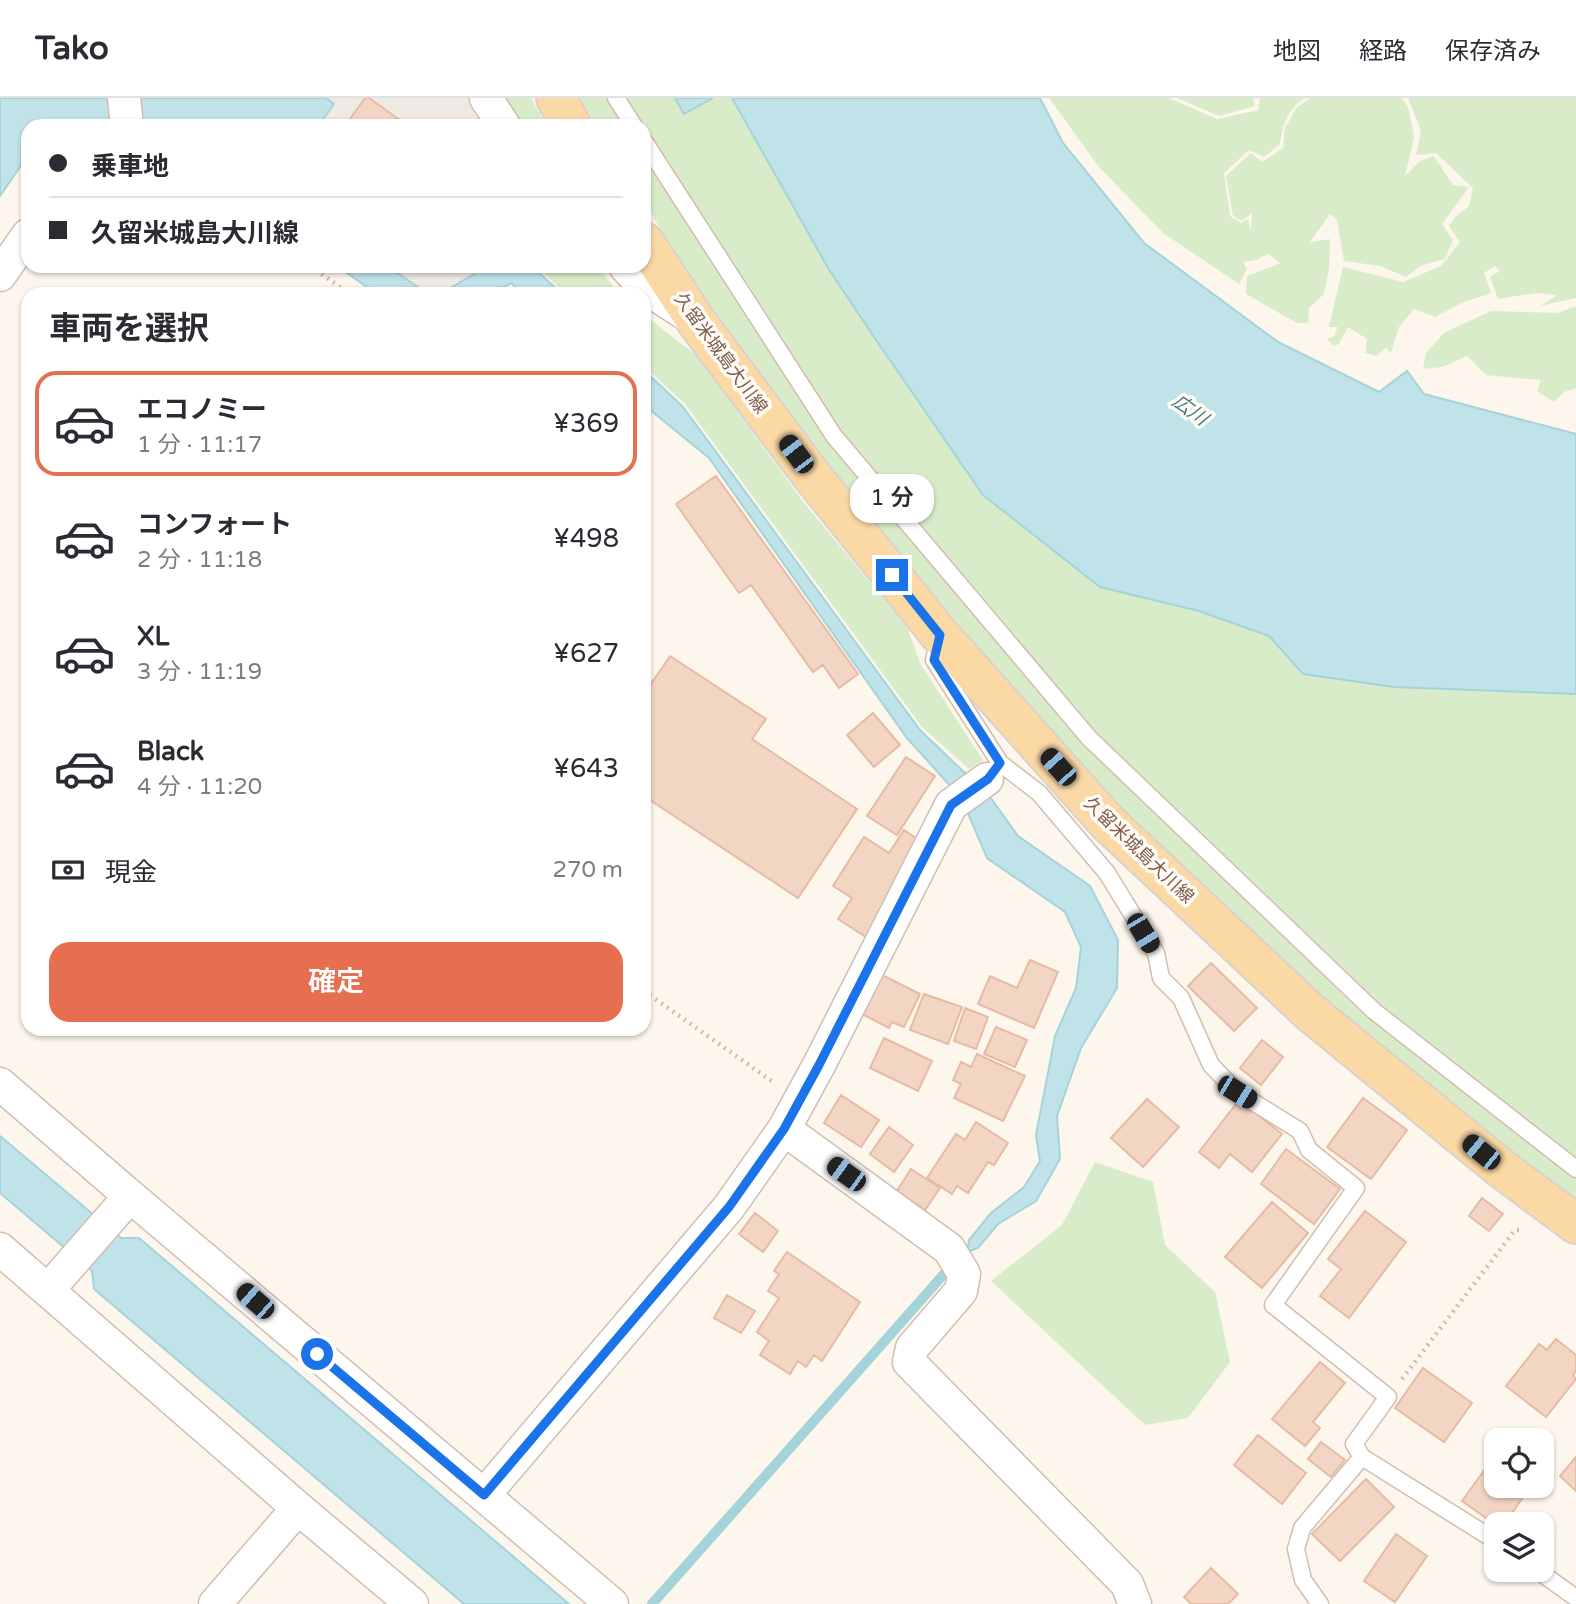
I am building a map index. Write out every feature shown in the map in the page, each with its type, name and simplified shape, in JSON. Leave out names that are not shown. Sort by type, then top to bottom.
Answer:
[{"type":"main road","points":[[556,98],[568,119]]},
{"type":"main road","name":"久留米城島大川線","points":[[651,254],[696,321],[812,476],[940,635],[1108,823],[1311,1013],[1502,1170],[1576,1224]]},
{"type":"street","points":[[124,98],[126,119]]},
{"type":"street","points":[[486,98],[500,119]]},
{"type":"street","points":[[0,275],[21,245]]},
{"type":"street","points":[[631,273],[644,287]]},
{"type":"street","points":[[651,292],[696,321]]},
{"type":"street","points":[[484,1495],[729,1207],[789,1120],[951,805],[994,771]]},
{"type":"street","points":[[0,1084],[121,1206],[484,1495],[612,1604]]},
{"type":"street","points":[[789,1120],[949,1249],[964,1274],[961,1291],[912,1348],[909,1363],[1127,1584],[1135,1604]]},
{"type":"street","points":[[47,1290],[121,1206]]},
{"type":"street","points":[[0,1249],[412,1604]]},
{"type":"street","points":[[215,1604],[298,1508]]},
{"type":"lane","points":[[617,98],[630,119]]},
{"type":"lane","points":[[651,152],[834,436],[1088,738],[1374,1011],[1576,1169]]},
{"type":"lane","points":[[940,635],[934,660],[994,771],[1039,793],[1107,873],[1156,953],[1161,978],[1181,998],[1211,1065],[1237,1092],[1300,1131],[1308,1150],[1356,1188],[1273,1305],[1388,1397],[1354,1444],[1362,1457],[1484,1533]]},
{"type":"lane","points":[[1320,1604],[1303,1580],[1296,1549],[1303,1528],[1362,1457]]},
{"type":"lane","points":[[1553,1582],[1576,1598]]},
{"type":"path","points":[[320,273],[340,287]]},
{"type":"path","points":[[651,996],[779,1086],[789,1120]]},
{"type":"path","points":[[1388,1397],[1516,1230],[1533,1229]]},
{"type":"shaded area","points":[[326,98],[473,98],[487,119],[323,119],[334,104]]},
{"type":"shaded area","points":[[397,273],[476,273],[452,287],[418,287]]},
{"type":"green space","points":[[503,98],[531,98],[543,119],[514,119]]},
{"type":"green space","points":[[580,98],[675,98],[684,114],[713,98],[732,98],[828,268],[983,495],[1100,587],[1199,611],[1269,636],[1304,674],[1394,687],[1576,694],[1576,1204],[1352,1026],[1074,764],[821,457],[695,285],[651,213],[651,119],[593,119]]},
{"type":"green space","points":[[1049,98],[1169,98],[1217,119],[1258,110],[1260,98],[1305,98],[1294,107],[1287,118],[1280,144],[1264,157],[1249,150],[1224,173],[1230,216],[1241,223],[1248,219],[1251,232],[1252,213],[1242,221],[1233,216],[1226,176],[1251,153],[1262,162],[1283,148],[1285,128],[1297,107],[1310,98],[1402,98],[1409,110],[1414,137],[1405,176],[1420,161],[1434,156],[1453,185],[1469,187],[1442,224],[1453,240],[1445,259],[1422,265],[1406,277],[1380,266],[1344,261],[1337,220],[1330,214],[1310,242],[1330,239],[1329,268],[1324,294],[1309,308],[1308,323],[1297,323],[1246,294],[1247,276],[1281,263],[1268,254],[1243,262],[1247,269],[1239,284],[1163,233],[1099,167]]},
{"type":"green space","points":[[1177,98],[1253,98],[1255,106],[1219,116]]},
{"type":"green space","points":[[1408,98],[1576,98],[1576,298],[1540,306],[1557,295],[1536,293],[1498,299],[1490,277],[1500,271],[1495,266],[1484,273],[1491,293],[1464,302],[1435,317],[1414,309],[1399,327],[1391,353],[1386,347],[1377,356],[1365,353],[1367,339],[1348,327],[1339,344],[1334,346],[1327,339],[1334,336],[1338,327],[1329,327],[1343,267],[1403,282],[1441,266],[1460,242],[1449,226],[1455,217],[1469,206],[1473,188],[1436,153],[1416,155],[1421,131]]},
{"type":"green space","points":[[544,273],[602,273],[614,287],[558,287]]},
{"type":"green space","points":[[1576,306],[1576,388],[1564,392],[1554,402],[1537,391],[1541,380],[1486,375],[1467,356],[1442,367],[1423,369],[1426,353],[1444,333],[1491,311],[1558,313]]},
{"type":"green space","points":[[651,320],[696,355],[805,504],[907,627],[921,665],[983,760],[969,769],[922,727],[685,404],[651,372]]},
{"type":"green space","points":[[1095,1162],[1153,1182],[1165,1245],[1215,1292],[1230,1362],[1188,1418],[1145,1425],[991,1281],[1062,1225]]},
{"type":"water","points":[[0,98],[326,98],[334,104],[323,119],[21,119],[21,165],[0,196]]},
{"type":"water","points":[[675,98],[713,98],[684,114]]},
{"type":"water","name":"広川","points":[[732,98],[1040,98],[1063,143],[1144,243],[1278,342],[1379,392],[1407,371],[1424,394],[1576,434],[1576,694],[1394,687],[1303,674],[1269,636],[1199,611],[1100,587],[983,495],[828,268]]},
{"type":"water","points":[[347,273],[397,273],[418,287],[367,287]]},
{"type":"water","points":[[476,273],[540,273],[554,287],[515,287],[511,283],[504,287],[452,287]]},
{"type":"water","points":[[651,377],[683,407],[920,730],[990,797],[1018,836],[1090,886],[1118,940],[1117,988],[1081,1048],[1057,1116],[1060,1159],[1036,1201],[998,1224],[978,1248],[967,1252],[969,1240],[991,1213],[1024,1187],[1040,1161],[1036,1135],[1055,1036],[1076,988],[1081,947],[1065,912],[987,858],[962,799],[907,738],[709,458],[651,411]]},
{"type":"water","points":[[0,1136],[121,1238],[139,1238],[569,1604],[464,1604],[94,1289],[92,1271],[0,1193]]},
{"type":"building","points":[[365,98],[369,98],[398,119],[350,119]]},
{"type":"building","points":[[716,476],[858,674],[839,688],[823,665],[813,672],[751,585],[739,593],[676,504]]},
{"type":"building","points":[[670,656],[766,719],[752,739],[857,809],[798,898],[651,801],[651,684]]},
{"type":"building","points":[[873,713],[900,745],[874,767],[847,735]]},
{"type":"building","points":[[906,757],[935,776],[897,835],[867,816]]},
{"type":"building","points":[[904,830],[926,845],[866,937],[838,919],[852,898],[833,886],[864,837],[889,853]]},
{"type":"building","points":[[1030,960],[1058,972],[1034,1028],[978,1004],[990,976],[1017,988]]},
{"type":"building","points":[[1211,963],[1257,1008],[1234,1031],[1188,986]]},
{"type":"building","points":[[876,972],[920,994],[904,1027],[892,1022],[889,1028],[856,1011]]},
{"type":"building","points":[[924,994],[962,1007],[948,1044],[910,1030]]},
{"type":"building","points":[[965,1008],[988,1017],[976,1049],[954,1041]]},
{"type":"building","points":[[996,1027],[1027,1040],[1015,1067],[984,1054]]},
{"type":"building","points":[[884,1038],[932,1061],[918,1091],[870,1068]]},
{"type":"building","points":[[1262,1040],[1283,1057],[1261,1085],[1240,1068]]},
{"type":"building","points":[[977,1054],[1025,1076],[1003,1121],[954,1098],[961,1084],[953,1080],[961,1062],[971,1067]]},
{"type":"building","points":[[841,1095],[879,1120],[861,1147],[824,1123]]},
{"type":"building","points":[[1363,1098],[1407,1130],[1371,1179],[1327,1147]]},
{"type":"building","points":[[1147,1099],[1179,1127],[1143,1167],[1111,1138]]},
{"type":"building","points":[[1239,1100],[1282,1134],[1252,1172],[1230,1154],[1219,1168],[1199,1152]]},
{"type":"building","points":[[976,1122],[1008,1143],[994,1165],[988,1162],[968,1193],[957,1186],[952,1194],[927,1178],[956,1134],[965,1140]]},
{"type":"building","points":[[889,1127],[913,1145],[894,1172],[870,1154]]},
{"type":"building","points":[[1286,1149],[1340,1189],[1314,1224],[1261,1184]]},
{"type":"building","points":[[911,1169],[940,1188],[925,1210],[897,1191]]},
{"type":"building","points":[[1482,1198],[1503,1214],[1489,1231],[1469,1216]]},
{"type":"building","points":[[1272,1202],[1308,1233],[1262,1288],[1225,1257]]},
{"type":"building","points":[[1365,1211],[1406,1242],[1349,1318],[1320,1296],[1341,1269],[1328,1259]]},
{"type":"building","points":[[755,1213],[778,1231],[763,1252],[739,1234]]},
{"type":"building","points":[[787,1252],[860,1302],[822,1361],[814,1355],[806,1367],[798,1361],[790,1374],[760,1355],[769,1341],[757,1332],[779,1298],[768,1291],[779,1274],[774,1271]]},
{"type":"building","points":[[727,1295],[755,1311],[741,1333],[714,1318]]},
{"type":"building","points":[[1556,1339],[1576,1355],[1576,1371],[1573,1375],[1576,1379],[1546,1417],[1506,1386],[1539,1344],[1547,1350]]},
{"type":"building","points":[[1320,1362],[1345,1383],[1313,1422],[1320,1428],[1305,1446],[1272,1419]]},
{"type":"building","points":[[1423,1368],[1472,1403],[1444,1442],[1395,1408]]},
{"type":"building","points":[[1258,1435],[1306,1473],[1282,1504],[1234,1465]]},
{"type":"building","points":[[1321,1442],[1345,1460],[1331,1477],[1308,1459]]},
{"type":"building","points":[[1576,1457],[1576,1491],[1560,1476]]},
{"type":"building","points":[[1484,1471],[1484,1498],[1522,1498],[1513,1512],[1484,1512],[1484,1517],[1462,1501]]},
{"type":"building","points":[[1366,1479],[1394,1507],[1340,1561],[1312,1534]]},
{"type":"building","points":[[1396,1534],[1427,1556],[1395,1602],[1364,1581]]},
{"type":"building","points":[[1211,1568],[1238,1594],[1228,1604],[1191,1604],[1184,1597]]},
{"type":"waterway","points":[[652,1604],[944,1274]]},
{"type":"route","points":[[317,1354],[484,1495],[729,1207],[784,1129],[951,805],[988,779],[1000,763],[934,660],[940,635],[892,575]]}]
